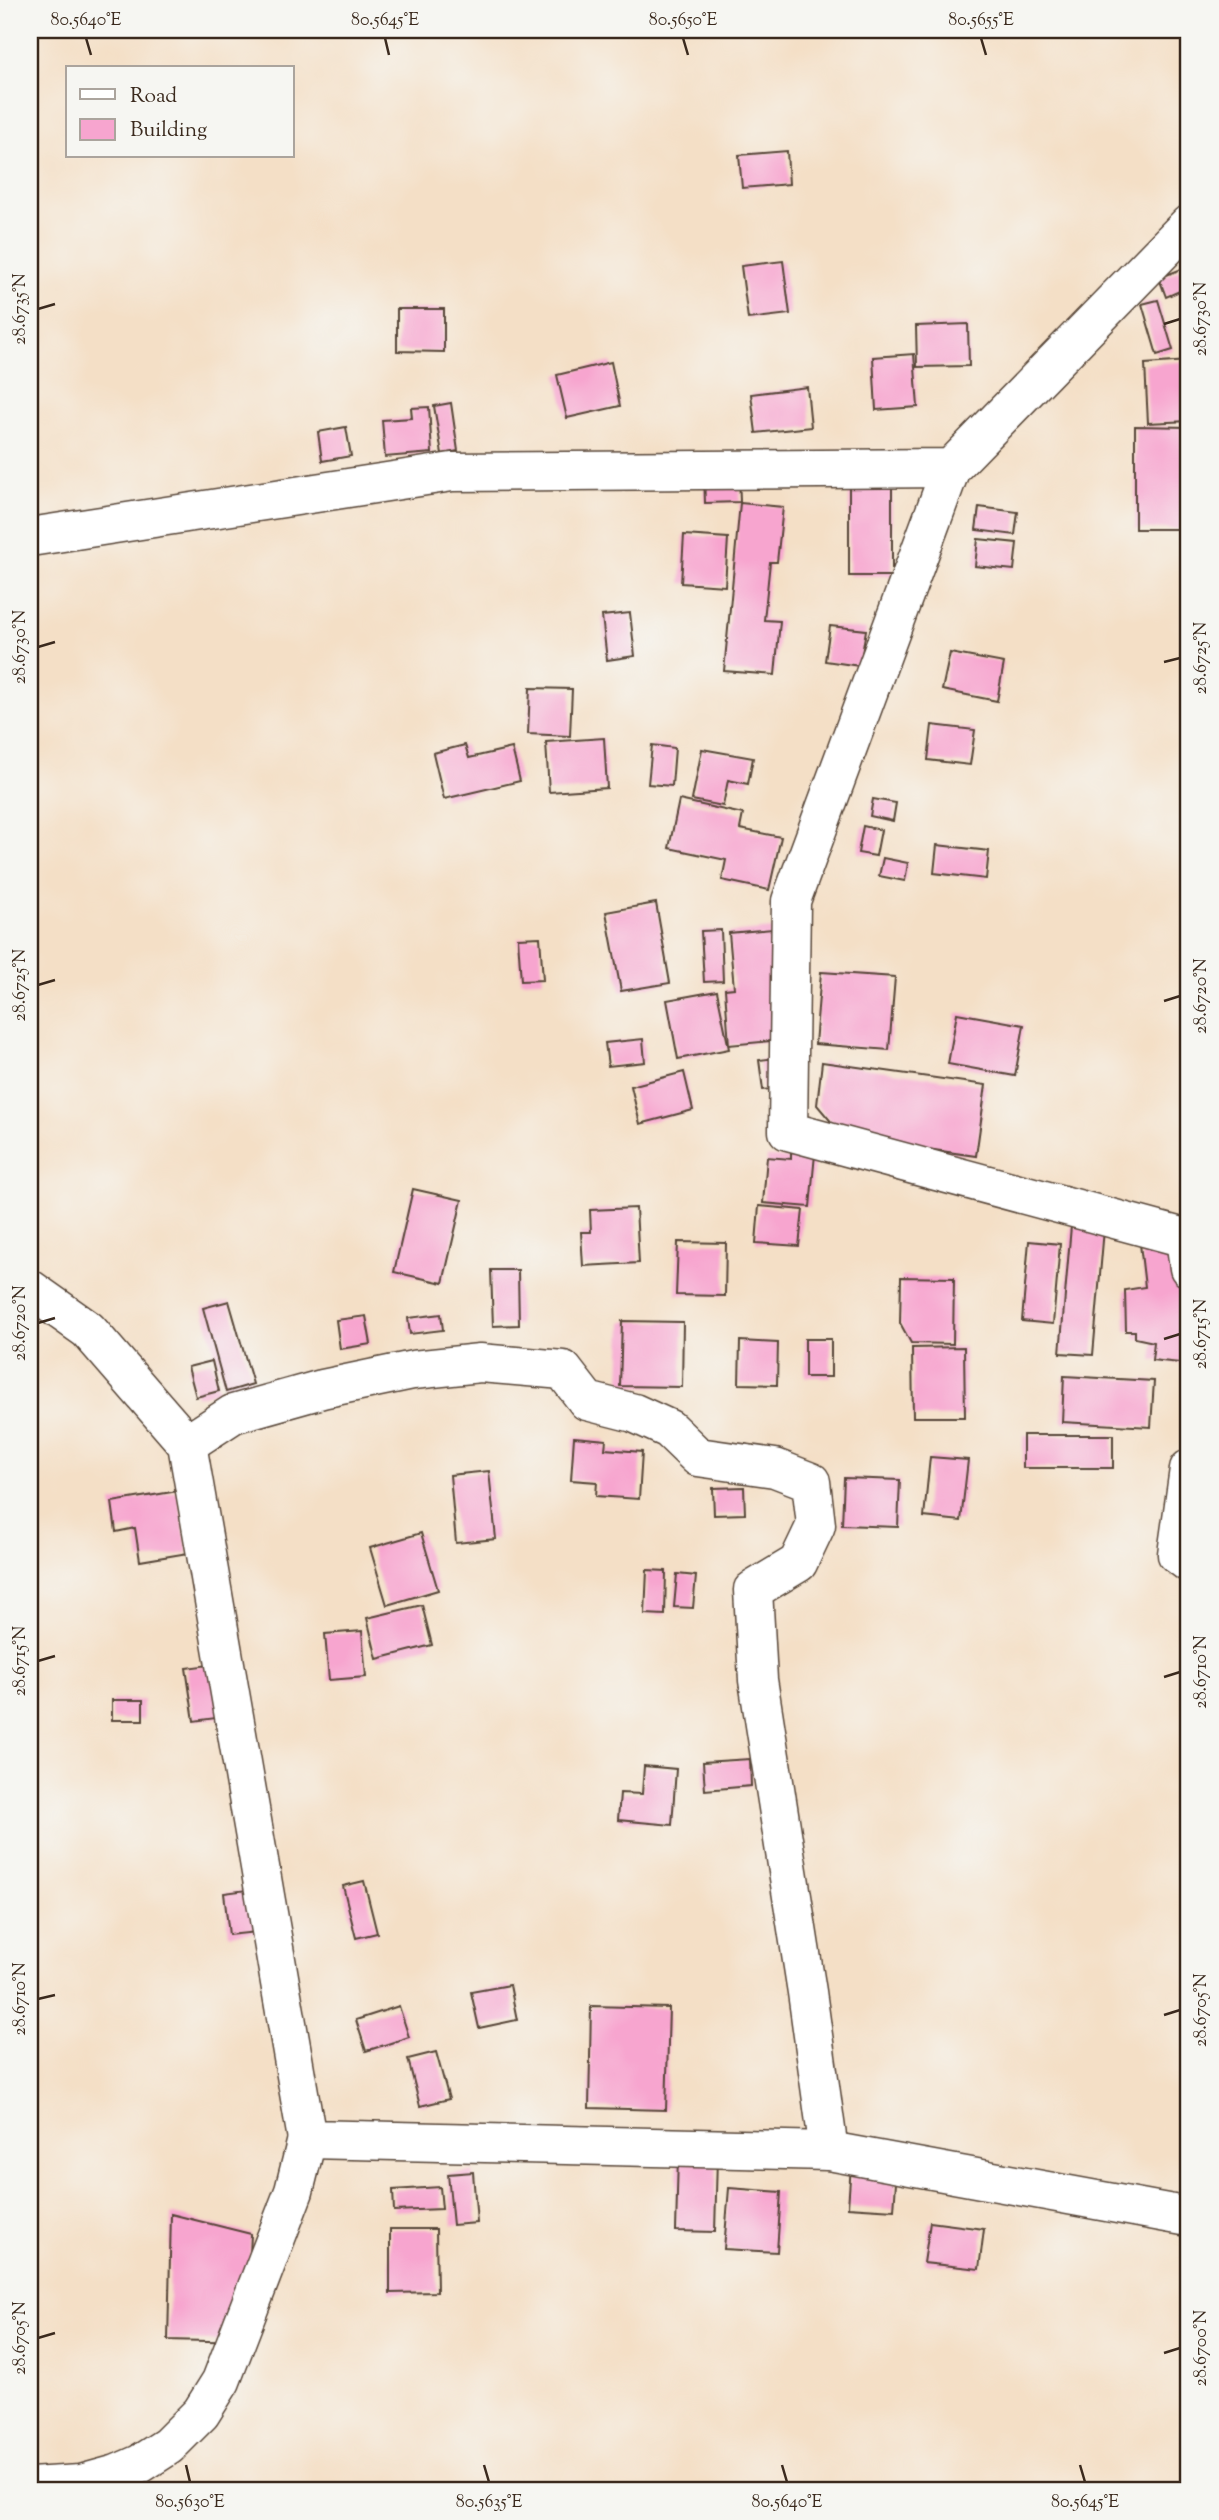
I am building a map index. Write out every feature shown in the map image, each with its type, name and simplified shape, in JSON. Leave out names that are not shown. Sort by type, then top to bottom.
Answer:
[{"type":"street","points":[[1188,1248],[788,1131],[791,901],[951,468],[1189,224]]},
{"type":"street","points":[[30,537],[452,472],[951,468]]},
{"type":"street","points":[[30,1289],[88,1330],[187,1444],[307,2140],[294,2190],[221,2381],[201,2413],[168,2446],[117,2474],[81,2484],[30,2487]]},
{"type":"street","points":[[187,1444],[233,1414],[322,1390],[413,1370],[480,1363],[536,1366],[563,1370],[587,1401],[634,1413],[669,1429],[698,1457],[775,1468],[811,1482],[816,1525],[799,1563],[753,1590],[758,1680],[829,2151]]},
{"type":"street","points":[[1189,1469],[1177,1554],[1189,1563]]},
{"type":"street","points":[[307,2140],[829,2151],[1189,2217]]},
{"type":"building","points":[[787,151],[789,184],[742,188],[739,155]]},
{"type":"building","points":[[783,261],[790,314],[748,319],[741,266]]},
{"type":"building","points":[[1189,266],[1189,287],[1166,297],[1159,278]]},
{"type":"building","points":[[1158,300],[1173,350],[1157,355],[1142,304]]},
{"type":"building","points":[[397,309],[444,309],[444,352],[397,351]]},
{"type":"building","points":[[968,324],[969,366],[917,367],[916,326]]},
{"type":"building","points":[[914,354],[918,407],[876,410],[873,357]]},
{"type":"building","points":[[1189,361],[1189,421],[1148,423],[1145,364]]},
{"type":"building","points":[[611,362],[620,406],[567,418],[557,375]]},
{"type":"building","points":[[807,387],[811,427],[756,433],[751,394]]},
{"type":"building","points":[[451,403],[458,451],[442,454],[434,406]]},
{"type":"building","points":[[429,407],[432,453],[385,457],[382,420],[412,418],[411,408]]},
{"type":"building","points":[[1135,426],[1189,427],[1189,529],[1135,529]]},
{"type":"building","points":[[346,427],[351,456],[322,461],[318,432]]},
{"type":"building","points":[[739,472],[740,502],[705,503],[704,473]]},
{"type":"building","points":[[849,486],[892,487],[892,576],[849,576]]},
{"type":"building","points":[[740,503],[783,507],[777,562],[770,562],[764,620],[780,621],[775,675],[724,671]]},
{"type":"building","points":[[979,507],[1018,512],[1015,535],[976,530]]},
{"type":"building","points":[[684,535],[728,538],[725,586],[681,583]]},
{"type":"building","points":[[978,539],[1017,543],[1014,570],[975,566]]},
{"type":"building","points":[[630,613],[635,656],[607,660],[602,616]]},
{"type":"building","points":[[830,626],[866,630],[860,666],[825,661]]},
{"type":"building","points":[[950,653],[1004,663],[997,701],[942,690]]},
{"type":"building","points":[[530,688],[572,689],[570,736],[528,734]]},
{"type":"building","points":[[932,725],[975,730],[970,765],[928,760]]},
{"type":"building","points":[[604,738],[607,788],[549,792],[546,742]]},
{"type":"building","points":[[465,745],[469,758],[512,748],[520,781],[444,799],[433,753]]},
{"type":"building","points":[[652,745],[675,748],[672,786],[648,784]]},
{"type":"building","points":[[702,749],[753,758],[748,784],[728,780],[723,806],[692,800]]},
{"type":"building","points":[[873,799],[896,803],[893,821],[870,816]]},
{"type":"building","points":[[679,800],[743,814],[740,829],[781,837],[769,890],[722,880],[726,860],[669,848]]},
{"type":"building","points":[[863,826],[881,830],[876,856],[858,853]]},
{"type":"building","points":[[937,845],[989,851],[986,879],[934,873]]},
{"type":"building","points":[[883,858],[908,863],[905,881],[879,876]]},
{"type":"building","points":[[656,903],[670,983],[621,991],[606,912]]},
{"type":"building","points":[[783,928],[792,1039],[729,1045],[725,989],[734,988],[729,933]]},
{"type":"building","points":[[721,930],[723,981],[704,982],[701,931]]},
{"type":"building","points":[[540,937],[543,980],[521,981],[518,938]]},
{"type":"building","points":[[821,972],[895,977],[889,1050],[815,1044]]},
{"type":"building","points":[[717,991],[729,1049],[678,1059],[667,1000]]},
{"type":"building","points":[[957,1013],[1024,1025],[1015,1076],[948,1064]]},
{"type":"building","points":[[643,1039],[645,1062],[608,1066],[605,1043]]},
{"type":"building","points":[[784,1057],[788,1087],[763,1090],[759,1060]]},
{"type":"building","points":[[822,1062],[986,1085],[976,1156],[844,1137],[817,1105]]},
{"type":"building","points":[[684,1072],[693,1110],[640,1124],[631,1086]]},
{"type":"building","points":[[791,1152],[815,1154],[810,1207],[763,1203],[767,1157],[791,1159]]},
{"type":"building","points":[[413,1189],[462,1200],[443,1283],[394,1272]]},
{"type":"building","points":[[759,1206],[803,1210],[799,1246],[756,1243]]},
{"type":"building","points":[[636,1208],[639,1263],[583,1266],[581,1232],[591,1232],[590,1210]]},
{"type":"building","points":[[1137,1218],[1189,1230],[1189,1364],[1152,1360],[1154,1342],[1135,1338],[1135,1331],[1126,1331],[1125,1290],[1145,1287]]},
{"type":"building","points":[[1071,1226],[1104,1229],[1093,1355],[1060,1353]]},
{"type":"building","points":[[1029,1241],[1060,1244],[1053,1324],[1022,1321]]},
{"type":"building","points":[[678,1242],[726,1243],[725,1296],[676,1295]]},
{"type":"building","points":[[491,1270],[518,1270],[519,1325],[493,1326]]},
{"type":"building","points":[[901,1277],[954,1278],[953,1344],[911,1343],[900,1323]]},
{"type":"building","points":[[229,1301],[253,1384],[226,1392],[203,1308]]},
{"type":"building","points":[[441,1314],[443,1330],[410,1334],[408,1318]]},
{"type":"building","points":[[366,1316],[371,1344],[340,1349],[336,1320]]},
{"type":"building","points":[[622,1321],[683,1322],[682,1387],[620,1386]]},
{"type":"building","points":[[805,1339],[831,1339],[831,1377],[805,1377]]},
{"type":"building","points":[[740,1341],[778,1343],[777,1385],[739,1384]]},
{"type":"building","points":[[964,1347],[965,1417],[913,1417],[912,1348]]},
{"type":"building","points":[[212,1361],[219,1391],[196,1397],[188,1367]]},
{"type":"building","points":[[1064,1376],[1154,1381],[1151,1427],[1062,1422]]},
{"type":"building","points":[[1023,1435],[1113,1435],[1113,1468],[1023,1468]]},
{"type":"building","points":[[574,1437],[606,1440],[605,1449],[642,1452],[639,1499],[596,1496],[597,1482],[571,1480]]},
{"type":"building","points":[[930,1457],[968,1460],[961,1521],[924,1517]]},
{"type":"building","points":[[489,1471],[496,1539],[456,1543],[450,1475]]},
{"type":"building","points":[[844,1478],[900,1480],[898,1527],[842,1525]]},
{"type":"building","points":[[744,1487],[745,1514],[714,1515],[713,1488]]},
{"type":"building","points":[[178,1491],[188,1553],[140,1561],[135,1528],[116,1532],[112,1502]]},
{"type":"building","points":[[421,1533],[438,1590],[387,1605],[370,1548]]},
{"type":"building","points":[[647,1570],[666,1571],[665,1615],[645,1614]]},
{"type":"building","points":[[677,1574],[696,1576],[693,1608],[674,1607]]},
{"type":"building","points":[[422,1605],[432,1645],[377,1659],[367,1618]]},
{"type":"building","points":[[362,1631],[366,1677],[329,1680],[325,1634]]},
{"type":"building","points":[[224,1663],[231,1716],[194,1721],[186,1668]]},
{"type":"building","points":[[112,1700],[143,1700],[143,1720],[112,1720]]},
{"type":"building","points":[[750,1759],[751,1786],[705,1790],[703,1762]]},
{"type":"building","points":[[644,1766],[676,1769],[672,1825],[618,1820],[620,1793],[642,1794]]},
{"type":"building","points":[[364,1881],[377,1933],[356,1938],[343,1886]]},
{"type":"building","points":[[269,1887],[275,1930],[229,1935],[224,1893]]},
{"type":"building","points":[[510,1985],[517,2020],[479,2028],[471,1992]]},
{"type":"building","points":[[399,2006],[409,2037],[366,2051],[356,2020]]},
{"type":"building","points":[[591,2006],[669,2008],[666,2110],[589,2108]]},
{"type":"building","points":[[436,2052],[449,2099],[420,2106],[408,2059]]},
{"type":"building","points":[[678,2156],[717,2157],[715,2232],[676,2231]]},
{"type":"building","points":[[851,2165],[897,2168],[894,2210],[848,2207]]},
{"type":"building","points":[[473,2172],[477,2223],[453,2225],[448,2174]]},
{"type":"building","points":[[440,2187],[442,2209],[394,2211],[393,2190]]},
{"type":"building","points":[[729,2188],[781,2192],[777,2252],[724,2249]]},
{"type":"building","points":[[171,2214],[251,2234],[246,2342],[168,2340]]},
{"type":"building","points":[[930,2222],[984,2229],[979,2269],[924,2263]]},
{"type":"building","points":[[390,2229],[436,2229],[437,2292],[390,2293]]}]
